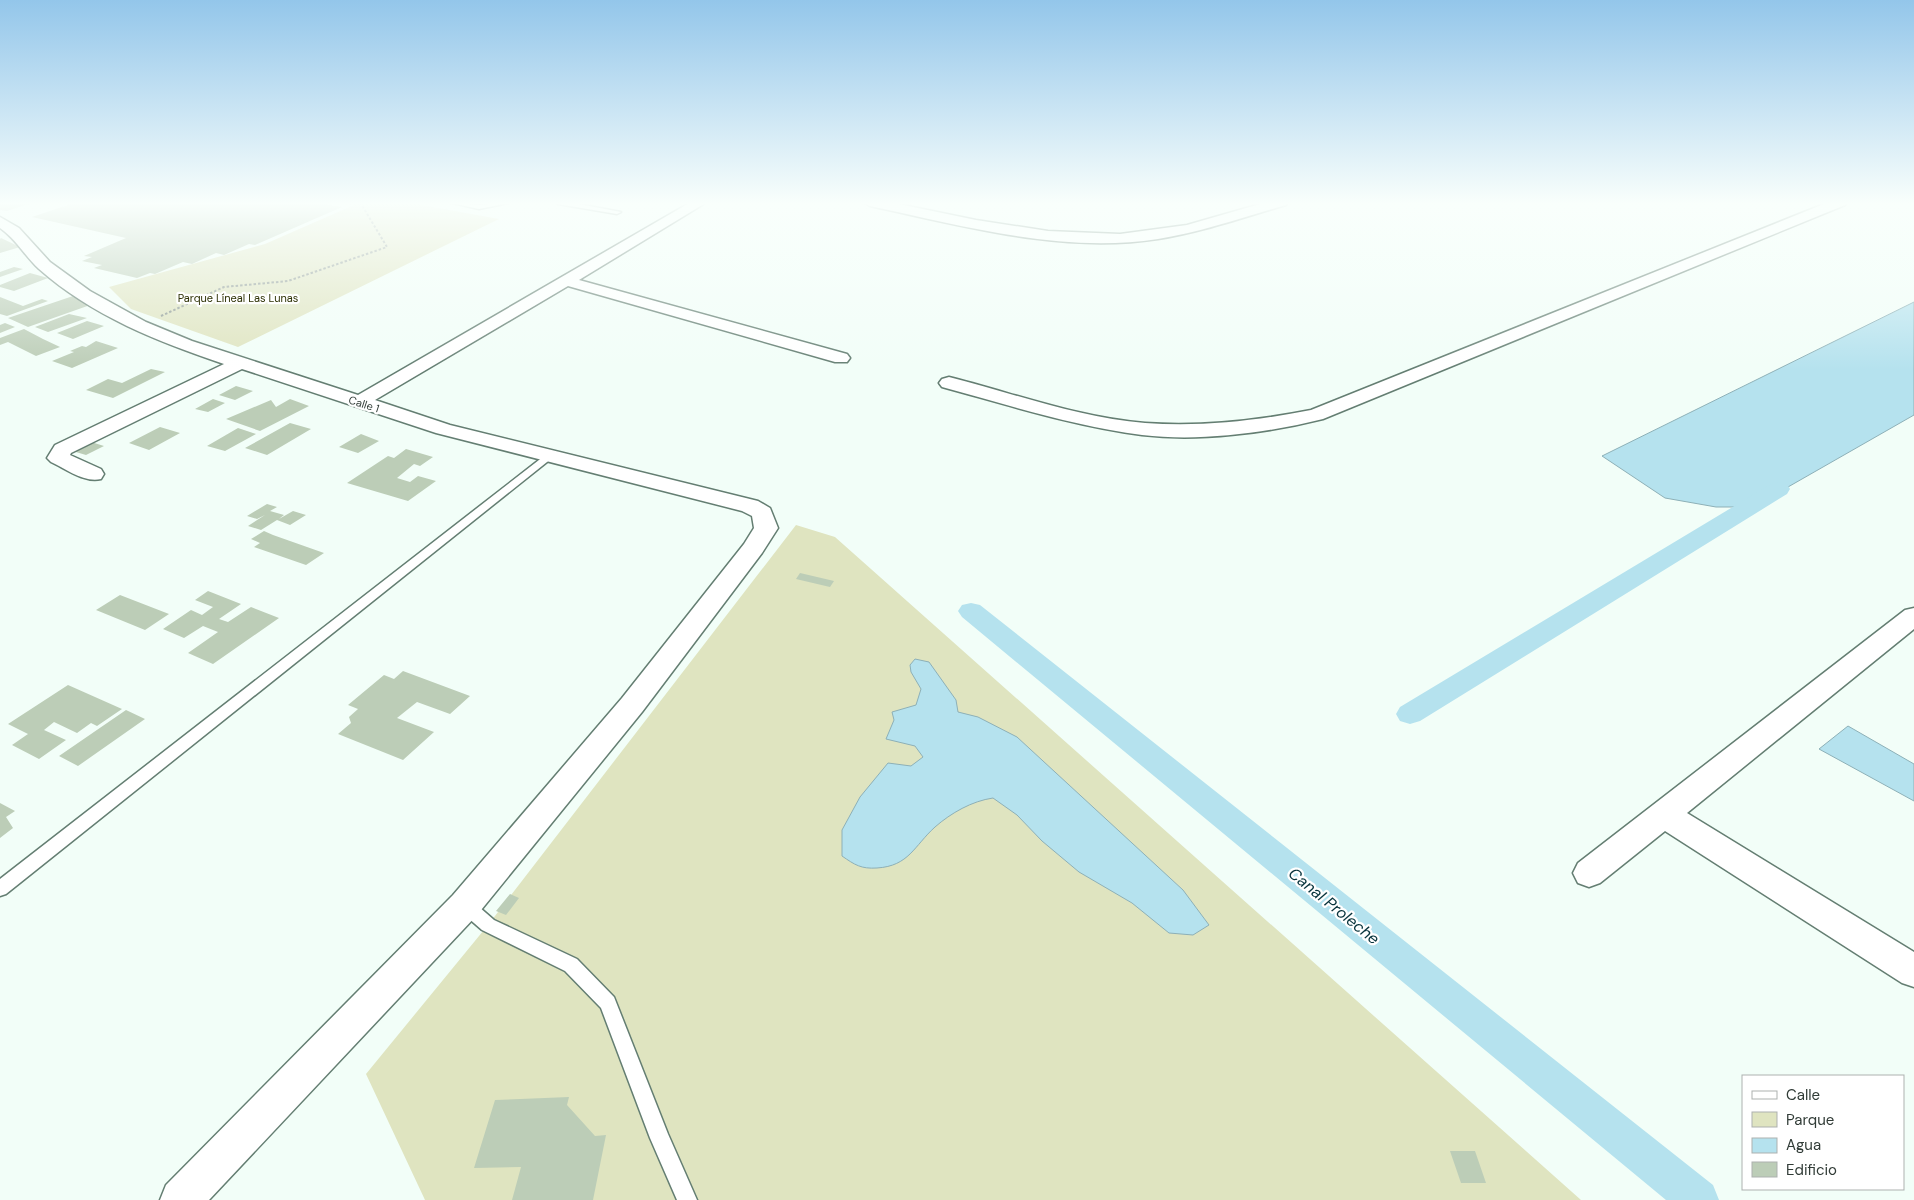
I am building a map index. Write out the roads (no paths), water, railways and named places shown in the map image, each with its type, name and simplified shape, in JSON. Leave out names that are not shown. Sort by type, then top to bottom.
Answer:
[{"type":"street","name":"Calle 1","points":[[36,258],[84,296],[140,326],[238,364],[443,429],[750,506],[762,513],[766,528],[754,548],[632,705],[465,905]]},
{"type":"street","points":[[359,402],[605,258]]},
{"type":"street","points":[[949,383],[1089,420],[1144,429],[1200,430],[1258,427],[1316,414],[1702,258]]},
{"type":"street","points":[[566,281],[841,358]]},
{"type":"street","points":[[93,474],[58,458],[62,449],[238,364]]},
{"type":"street","points":[[1590,873],[1914,616]]},
{"type":"street","points":[[1663,814],[1914,971]]},
{"type":"street","points":[[181,1200],[465,905]]},
{"type":"lane","points":[[0,889],[548,456]]},
{"type":"lane","points":[[465,905],[488,926],[572,965],[608,1003],[660,1138],[687,1200]]},
{"type":"water","points":[[1914,302],[1914,415],[1753,507],[1716,507],[1665,498],[1602,456]]},
{"type":"water","points":[[915,659],[929,662],[956,700],[958,712],[978,717],[1017,737],[1183,890],[1209,925],[1193,935],[1169,933],[1132,903],[1079,872],[1042,841],[1017,815],[993,798],[962,808],[948,817],[935,827],[910,854],[897,863],[877,868],[867,868],[855,864],[842,856],[842,830],[860,797],[888,763],[911,766],[923,757],[915,746],[886,739],[894,720],[892,712],[916,705],[921,689],[911,672],[910,665]]},
{"type":"water","points":[[1848,726],[1914,764],[1914,801],[1819,749]]},
{"type":"waterway","points":[[1410,714],[1779,489]]},
{"type":"waterway","name":"Canal Proleche","points":[[971,611],[1698,1200]]},
{"type":"park label","name":"Parque Líneal Las Lunas","points":[[238,298]]}]
